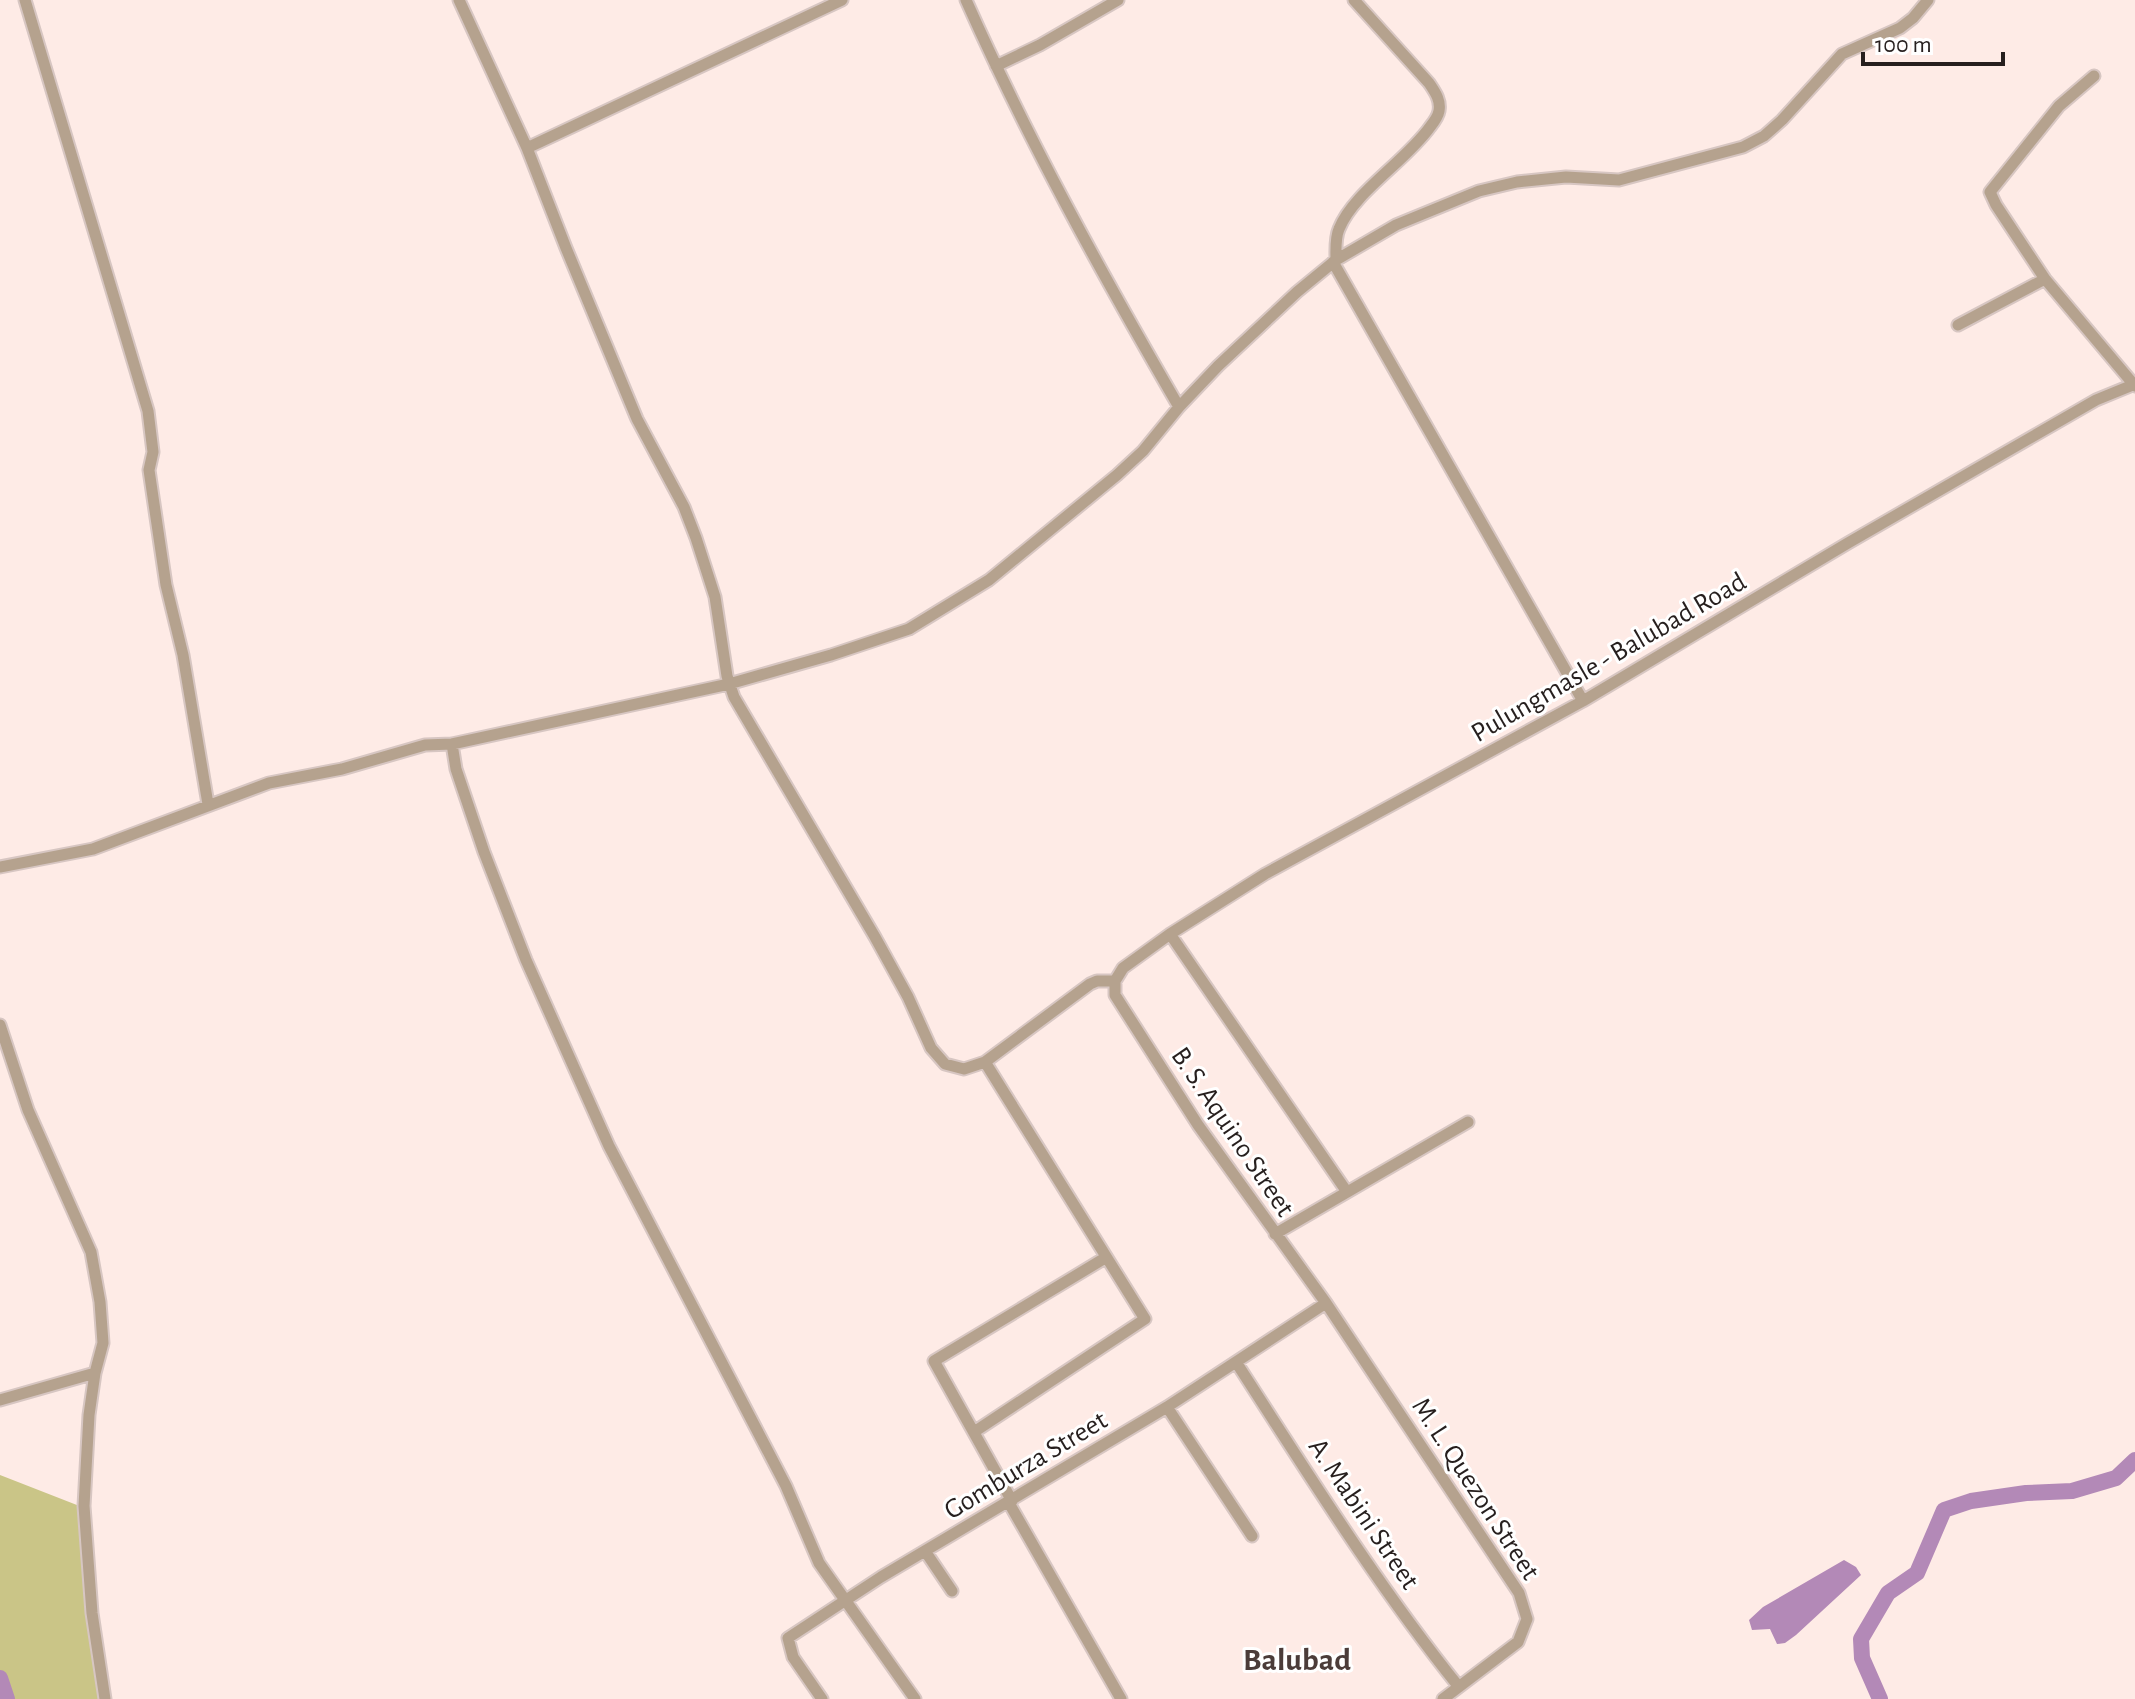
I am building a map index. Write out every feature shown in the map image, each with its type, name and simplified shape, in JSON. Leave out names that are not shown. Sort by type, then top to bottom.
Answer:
[{"type":"street","points":[[25,0],[148,411],[153,452],[149,470],[166,585],[183,655],[208,804]]},
{"type":"street","points":[[459,0],[527,148],[637,419],[684,507],[715,597],[729,684],[758,740],[875,937],[908,997],[931,1048],[945,1064],[964,1069],[985,1062],[1090,984],[1115,981]]},
{"type":"street","points":[[527,148],[842,0]]},
{"type":"street","points":[[966,0],[1080,233],[1179,407]]},
{"type":"street","points":[[996,66],[1040,45],[1118,0]]},
{"type":"street","points":[[1354,0],[1429,83],[1437,94],[1440,108],[1439,115],[1418,144],[1351,210],[1339,229],[1335,261],[1583,701]]},
{"type":"street","points":[[0,867],[93,849],[269,783],[342,769],[425,745],[452,744],[729,684],[909,629],[989,580],[1117,475],[1143,451],[1179,407],[1297,292],[1335,261],[1396,225],[1479,191],[1517,182],[1566,177],[1619,180],[1743,147],[1764,136],[1782,120],[1842,54],[1900,28],[1928,0]]},
{"type":"street","points":[[2094,76],[2059,106],[1990,192],[2045,279],[2134,385]]},
{"type":"street","points":[[1958,325],[2045,279]]},
{"type":"street","name":"Pulungmasle - Balubad Road","points":[[1115,981],[1123,968],[1170,934],[1265,874],[1583,701],[2096,400],[2134,385]]},
{"type":"street","points":[[452,744],[456,769],[520,946],[609,1146],[786,1486],[819,1563],[915,1699]]},
{"type":"street","points":[[1170,934],[1347,1192]]},
{"type":"street","name":"B. S. Aquino Street","points":[[1115,981],[1115,995],[1198,1125],[1326,1303]]},
{"type":"street","points":[[0,1025],[28,1110],[91,1252],[100,1302],[103,1343],[95,1373],[84,1506],[92,1613],[105,1699]]},
{"type":"street","points":[[974,1432],[1145,1319],[985,1062]]},
{"type":"street","points":[[1275,1234],[1468,1122]]},
{"type":"street","points":[[1105,1258],[934,1361],[1121,1699]]},
{"type":"street","name":"Gomburza Street","points":[[822,1699],[793,1657],[788,1638],[925,1551],[1167,1407],[1326,1303]]},
{"type":"street","name":"M. L. Quezon Street","points":[[1326,1303],[1505,1570],[1525,1610],[1527,1619],[1518,1642],[1443,1699]]},
{"type":"street","name":"A. Mabini Street","points":[[1236,1362],[1309,1475],[1434,1656],[1459,1687]]},
{"type":"street","points":[[0,1400],[95,1373]]},
{"type":"street","points":[[1167,1407],[1252,1536]]},
{"type":"street","points":[[925,1551],[952,1591]]},
{"type":"shaded area","points":[[0,1475],[82,1507],[103,1699],[0,1699]]},
{"type":"shaded area","points":[[1844,1560],[1856,1567],[1861,1575],[1796,1635],[1785,1643],[1777,1644],[1770,1629],[1752,1630],[1749,1620],[1763,1607]]},
{"type":"waterway","points":[[1880,1699],[1862,1658],[1861,1639],[1888,1593],[1917,1573],[1944,1510],[1971,1501],[2026,1493],[2072,1491],[2116,1478],[2135,1460]]},
{"type":"waterway","points":[[0,1678],[7,1699]]},
{"type":"district","name":"Balubad","points":[[1297,1659]]}]
